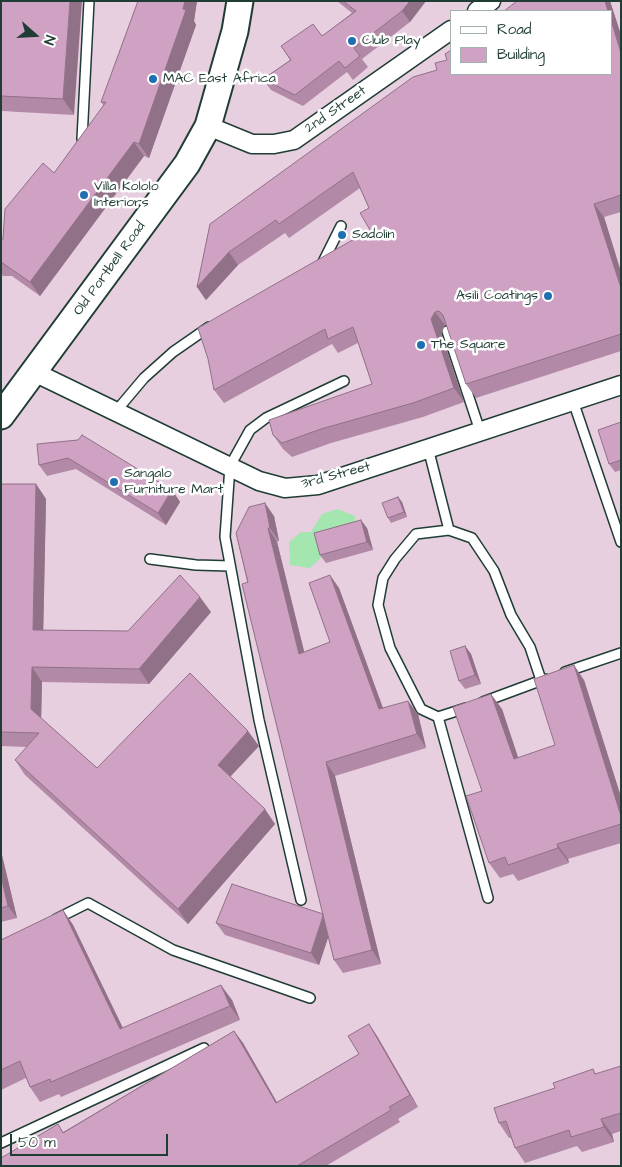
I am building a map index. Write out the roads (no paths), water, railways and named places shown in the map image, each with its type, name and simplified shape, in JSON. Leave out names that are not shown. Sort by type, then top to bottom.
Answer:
[{"type":"main road","name":"Old Portbell Road","points":[[1,416],[187,164],[208,126],[235,32],[240,1]]},
{"type":"street","points":[[478,10],[491,1]]},
{"type":"street","name":"2nd Street","points":[[208,126],[252,144],[274,144],[294,140],[450,31]]},
{"type":"street","name":"3rd Street","points":[[34,372],[118,410],[272,485],[303,488],[621,385]]},
{"type":"lane","points":[[82,139],[89,1]]},
{"type":"lane","points":[[314,271],[320,267],[341,226]]},
{"type":"lane","points":[[118,410],[144,378],[173,352],[218,322]]},
{"type":"lane","points":[[446,331],[480,431]]},
{"type":"lane","points":[[301,900],[259,720],[225,537],[230,466],[250,430],[266,418],[344,380]]},
{"type":"lane","points":[[573,401],[621,542]]},
{"type":"lane","points":[[428,448],[450,530]]},
{"type":"lane","points":[[541,680],[530,647],[511,615],[494,571],[472,538],[450,530],[416,534],[395,559],[383,578],[378,605],[390,648],[421,710],[438,717],[621,653]]},
{"type":"lane","points":[[150,559],[196,565],[230,566]]},
{"type":"lane","points":[[438,717],[488,898]]},
{"type":"lane","points":[[45,924],[88,903],[173,950],[310,998]]},
{"type":"lane","points":[[1,1143],[204,1048]]},
{"type":"place","name":"Club Play","points":[[352,41]]},
{"type":"place","name":"MAC East Africa","points":[[153,79]]},
{"type":"place","name":"Villa Kololo Interiors","points":[[84,195]]},
{"type":"place","name":"Sadolin","points":[[342,235]]},
{"type":"place","name":"Asili Coatings","points":[[548,296]]},
{"type":"place","name":"The Square","points":[[421,345]]},
{"type":"place","name":"Sangalo Furniture Mart","points":[[114,482]]}]
